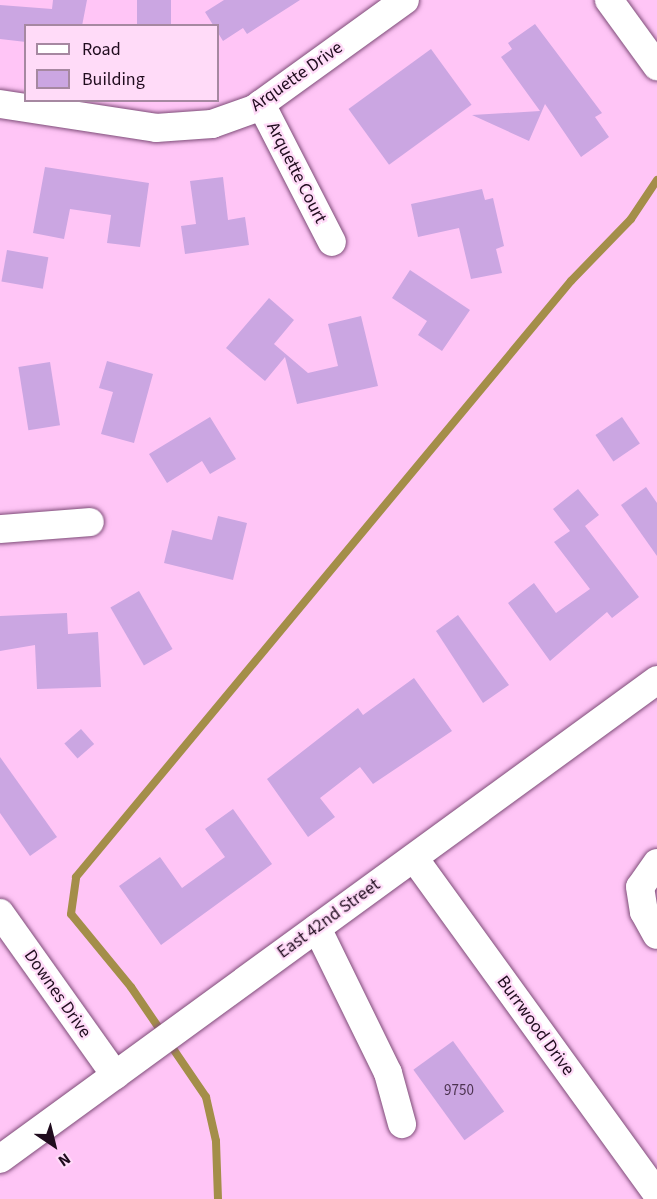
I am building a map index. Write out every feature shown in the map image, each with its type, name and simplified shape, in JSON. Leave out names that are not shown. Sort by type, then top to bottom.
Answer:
[{"type":"street","name":"Arquette Drive","points":[[0,104],[187,129],[261,104],[405,0]]},
{"type":"street","points":[[609,0],[657,66]]},
{"type":"street","name":"Arquette Court","points":[[261,104],[332,242]]},
{"type":"street","points":[[0,529],[90,522]]},
{"type":"street","name":"East 42nd Street","points":[[0,1159],[657,680]]},
{"type":"street","name":"Burrwood Drive","points":[[414,858],[657,1194]]},
{"type":"street","points":[[657,863],[640,887],[644,912],[657,935]]},
{"type":"street","name":"Downes Drive","points":[[0,913],[115,1075]]},
{"type":"street","points":[[317,928],[388,1073],[402,1124]]},
{"type":"building","points":[[53,0],[87,0],[82,24],[24,24],[24,42],[0,39],[0,5],[52,9]]},
{"type":"building","points":[[137,0],[171,0],[171,24],[137,24]]},
{"type":"building","points":[[224,0],[300,0],[247,34],[243,28],[223,41],[219,35],[219,24],[212,24],[205,12]]},
{"type":"building","points":[[535,24],[602,113],[595,117],[609,137],[581,157],[545,104],[529,141],[472,115],[540,111],[501,57],[512,49],[508,43]]},
{"type":"building","points":[[431,49],[472,105],[389,165],[348,109]]},
{"type":"building","points":[[45,167],[149,183],[140,247],[107,243],[111,215],[70,209],[64,239],[33,233]]},
{"type":"building","points":[[223,177],[228,220],[245,217],[249,245],[185,254],[181,226],[196,224],[190,181]]},
{"type":"building","points":[[482,189],[485,200],[493,198],[504,246],[496,249],[502,273],[471,279],[459,228],[418,237],[411,204]]},
{"type":"building","points":[[7,250],[48,257],[43,289],[1,282]]},
{"type":"building","points":[[410,270],[470,310],[442,351],[418,335],[427,321],[392,298]]},
{"type":"building","points":[[269,298],[294,320],[274,344],[308,373],[338,366],[328,324],[361,316],[378,386],[297,404],[285,357],[265,381],[226,348]]},
{"type":"building","points":[[107,361],[153,374],[134,443],[101,434],[113,392],[99,388]]},
{"type":"building","points":[[50,362],[60,425],[28,430],[18,367]]},
{"type":"building","points":[[210,417],[236,459],[210,474],[202,461],[167,483],[149,454]]},
{"type":"building","points":[[622,417],[640,444],[613,461],[595,435]]},
{"type":"building","points":[[646,487],[657,503],[657,556],[621,505]]},
{"type":"building","points":[[578,489],[599,515],[585,526],[639,597],[612,618],[607,612],[550,661],[508,603],[534,583],[556,613],[590,589],[554,542],[570,531],[553,509]]},
{"type":"building","points":[[218,516],[247,523],[233,580],[164,563],[172,530],[212,540]]},
{"type":"building","points":[[139,591],[172,649],[144,666],[110,608]]},
{"type":"building","points":[[67,613],[68,634],[98,632],[101,687],[37,689],[35,645],[0,651],[0,616]]},
{"type":"building","points":[[458,615],[509,685],[483,703],[436,631]]},
{"type":"building","points":[[414,678],[452,731],[373,784],[360,767],[320,798],[335,817],[308,837],[267,779],[358,708],[363,715]]},
{"type":"building","points":[[81,729],[94,744],[78,759],[64,743]]},
{"type":"building","points":[[0,757],[57,837],[30,856],[0,813]]},
{"type":"building","points":[[233,809],[272,864],[161,945],[119,886],[160,857],[182,888],[225,857],[205,829]]},
{"type":"building","points":[[453,1041],[504,1111],[464,1140],[413,1070]]},
{"type":"waterway","points":[[218,1199],[216,1141],[206,1097],[131,987],[71,914],[76,877],[571,281],[631,219],[657,180]]}]
